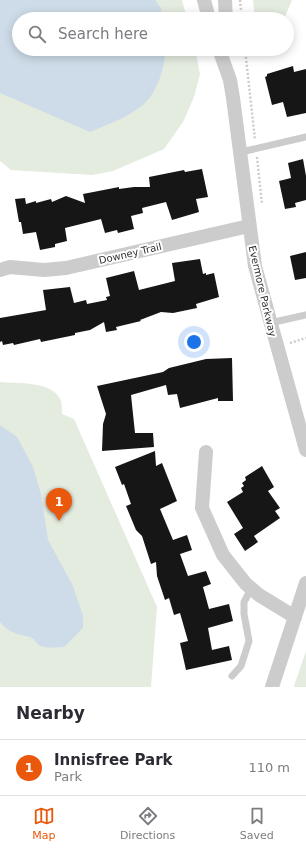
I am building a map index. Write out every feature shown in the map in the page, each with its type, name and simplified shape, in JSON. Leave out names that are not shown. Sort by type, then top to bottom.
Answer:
[{"type":"street","points":[[204,0],[208,12]]},
{"type":"street","points":[[225,0],[226,12]]},
{"type":"street","name":"Evermore Parkway","points":[[221,56],[230,80]]},
{"type":"street","name":"Evermore Parkway","points":[[228,56],[230,80],[241,152],[255,266],[306,450]]},
{"type":"street","name":"Downey Trail","points":[[3,265],[44,270],[66,268],[250,226]]},
{"type":"street","points":[[206,452],[202,508],[223,555],[251,589],[295,617]]},
{"type":"street","points":[[272,687],[306,583]]},
{"type":"lane","points":[[241,152],[306,137]]},
{"type":"lane","points":[[270,323],[306,315]]},
{"type":"lane","points":[[232,676],[241,666],[249,642],[244,614],[244,602],[251,589]]},
{"type":"path","points":[[240,0],[241,12]]},
{"type":"path","points":[[247,56],[262,208]]},
{"type":"path","points":[[285,320],[291,347]]},
{"type":"path","points":[[290,343],[306,338]]},
{"type":"shaded area","points":[[0,0],[182,0],[185,12],[12,12],[12,56],[196,56],[200,74],[194,97],[183,122],[164,149],[113,171],[92,175],[11,170],[0,161]]},
{"type":"shaded area","points":[[253,0],[292,0],[287,12],[254,12]]},
{"type":"shaded area","points":[[0,382],[34,384],[50,389],[57,394],[61,401],[62,414],[74,419],[157,607],[151,687],[0,687]]},
{"type":"shaded area","points":[[306,651],[306,687],[294,687],[294,686]]},
{"type":"water","points":[[0,0],[155,0],[161,8],[161,12],[12,12],[12,56],[165,56],[160,78],[149,98],[139,108],[119,120],[90,132],[0,93]]},
{"type":"water","points":[[0,425],[17,437],[33,467],[41,494],[48,540],[73,586],[83,616],[83,628],[64,647],[42,646],[34,639],[10,631],[0,622]]},
{"type":"building","points":[[293,66],[294,72],[306,69],[306,113],[287,117],[283,102],[272,105],[265,77],[267,74]]},
{"type":"building","points":[[303,159],[306,176],[306,200],[295,203],[296,207],[285,209],[279,181],[291,178],[288,163]]},
{"type":"building","points":[[202,169],[208,197],[196,199],[199,212],[172,220],[166,202],[142,208],[143,213],[131,216],[134,229],[118,233],[117,230],[105,233],[101,219],[65,228],[67,241],[55,244],[55,247],[40,250],[36,232],[23,234],[21,222],[19,222],[15,199],[25,198],[26,204],[51,199],[52,202],[66,196],[85,203],[83,194],[119,187],[119,189],[150,187],[149,177],[184,170],[185,172]]},
{"type":"building","points":[[306,252],[306,278],[295,280],[290,256]]},
{"type":"building","points":[[200,259],[203,274],[206,273],[206,275],[214,273],[219,297],[196,304],[197,308],[173,313],[161,312],[140,320],[141,321],[116,327],[117,330],[106,332],[104,322],[90,330],[75,333],[75,335],[41,342],[40,339],[14,345],[13,343],[3,345],[2,341],[0,342],[0,318],[46,310],[43,290],[70,287],[74,303],[86,300],[87,304],[107,300],[106,297],[110,296],[106,278],[134,271],[139,290],[175,281],[172,263]]},
{"type":"building","points":[[232,358],[233,401],[218,401],[218,398],[180,408],[177,394],[168,395],[166,385],[131,395],[135,433],[153,433],[154,447],[102,451],[103,424],[106,414],[97,386],[163,372],[169,368],[206,359]]},
{"type":"building","points":[[155,451],[156,466],[162,463],[177,501],[160,509],[173,540],[187,535],[192,550],[180,554],[188,576],[206,571],[211,584],[203,587],[209,609],[229,604],[233,621],[208,628],[212,650],[229,646],[232,660],[186,670],[180,643],[188,641],[180,613],[174,615],[169,598],[165,600],[157,576],[156,562],[151,564],[142,536],[136,530],[126,506],[131,504],[124,484],[122,485],[115,467]]},
{"type":"building","points":[[262,466],[274,487],[268,491],[280,508],[275,511],[280,518],[254,536],[258,542],[245,551],[234,534],[243,528],[227,502],[243,492],[241,488],[244,486],[242,483],[246,480],[245,477]]},
{"type":"place","name":"Innisfree Park","points":[[59,521]]}]
